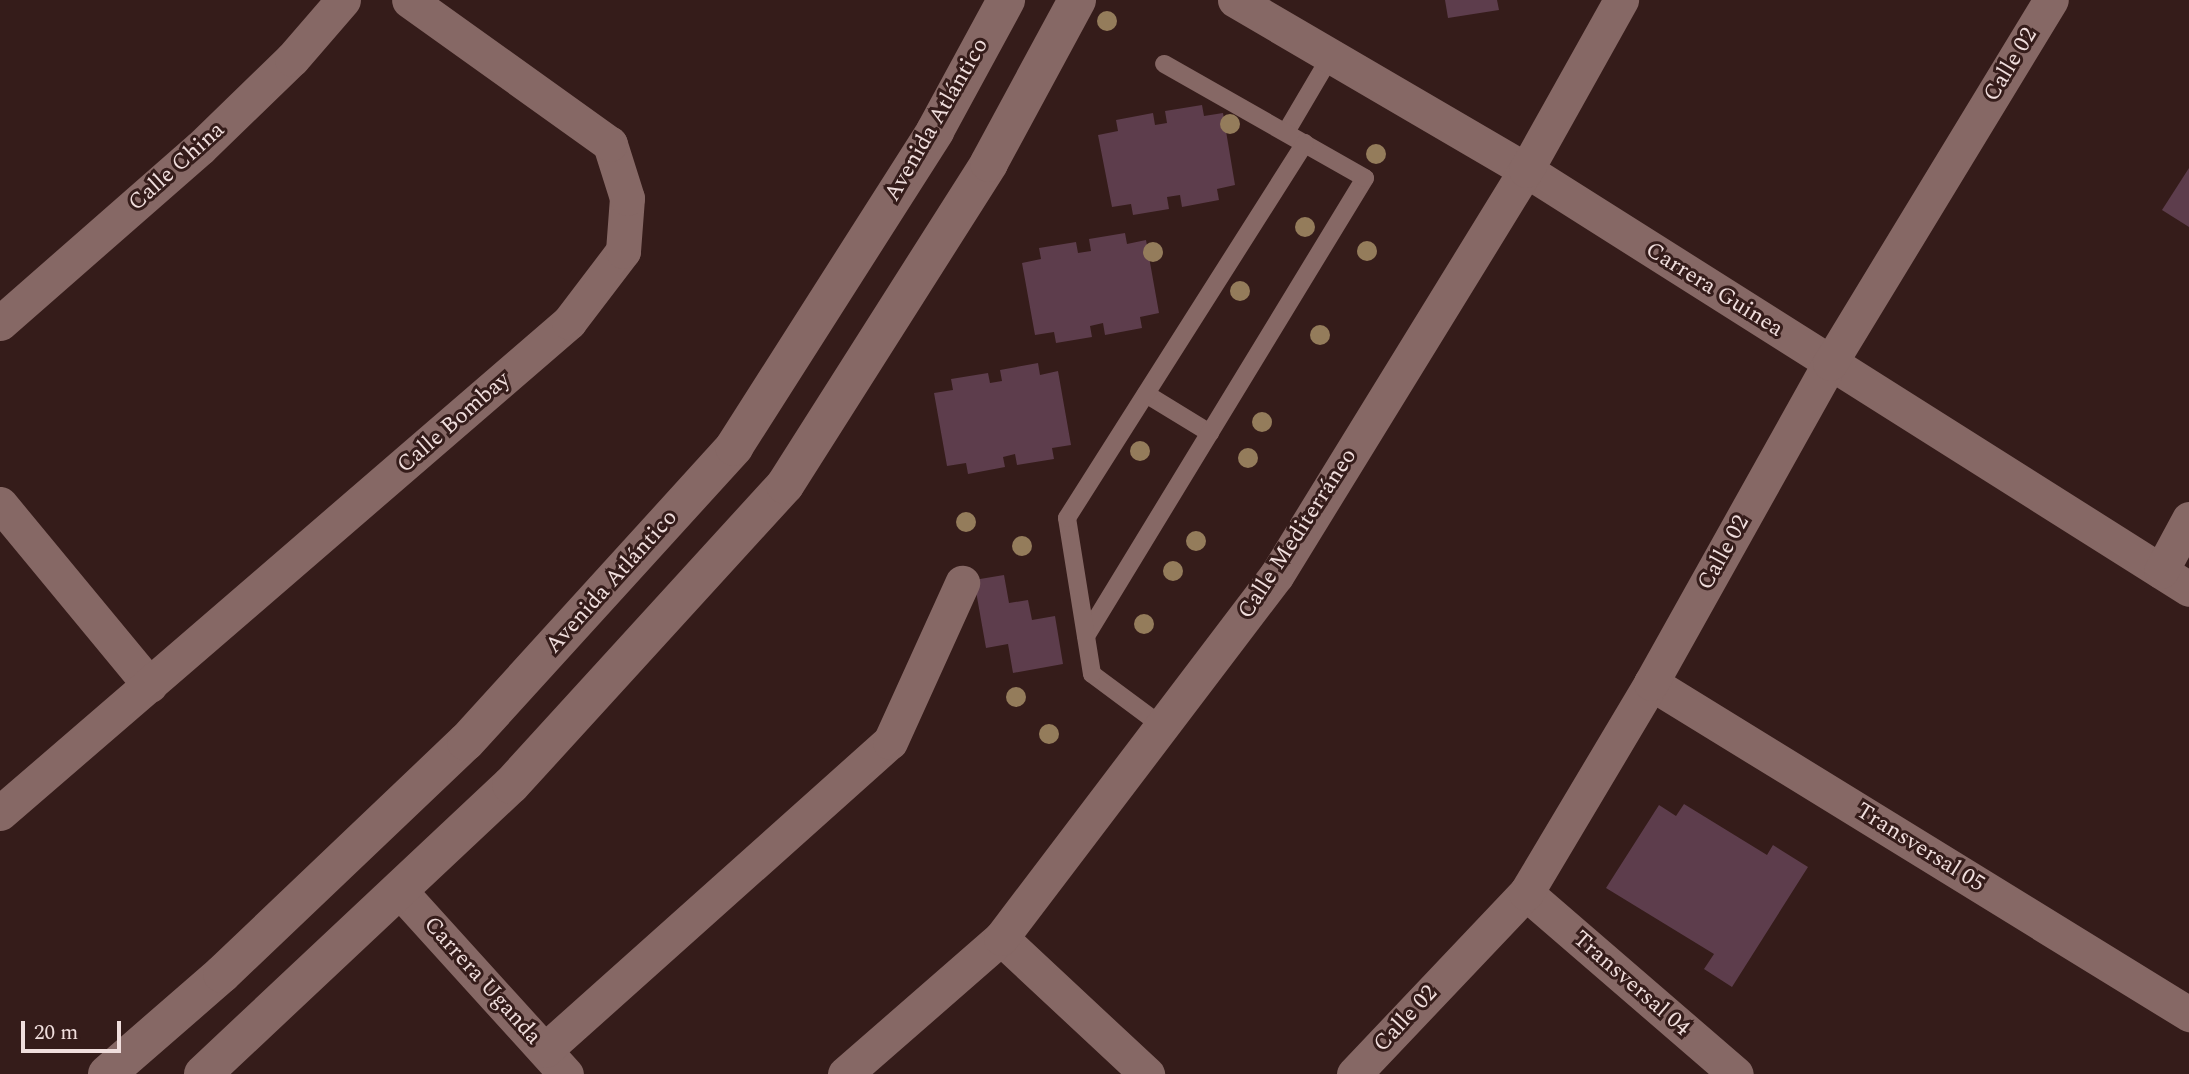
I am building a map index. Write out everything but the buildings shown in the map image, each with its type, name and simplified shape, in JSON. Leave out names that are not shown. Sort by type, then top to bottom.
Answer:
[{"type":"main road","name":"Avenida Atlántico","points":[[107,1074],[222,974],[466,742],[734,447],[935,131],[1006,0]]},
{"type":"main road","points":[[203,1074],[511,785],[785,485],[989,163],[1077,0]]},
{"type":"street","name":"Calle China","points":[[0,323],[200,148],[292,59],[344,0]]},
{"type":"street","name":"Calle Bombay","points":[[0,813],[569,322],[623,251],[627,198],[610,144],[409,0]]},
{"type":"street","name":"Carrera Guinea","points":[[1234,0],[1329,59],[1525,170],[2175,580]]},
{"type":"street","name":"Calle Mediterráneo","points":[[845,1074],[1001,938],[1276,576],[1525,170],[1621,0]]},
{"type":"street","name":"Calle 02","points":[[1354,1074],[1526,893],[1651,683],[1830,363],[2051,0]]},
{"type":"street","points":[[0,504],[150,685]]},
{"type":"street","points":[[2175,580],[2189,519]]},
{"type":"street","points":[[556,1062],[891,742],[962,583]]},
{"type":"street","name":"Transversal 05","points":[[1651,683],[2189,1014]]},
{"type":"street","name":"Carrera Uganda","points":[[398,889],[556,1062]]},
{"type":"street","name":"Transversal 04","points":[[1526,893],[1736,1074]]},
{"type":"street","points":[[1001,938],[1147,1074]]},
{"type":"lane","points":[[1286,132],[1329,59]]},
{"type":"lane","points":[[1086,636],[1365,178],[1164,64]]},
{"type":"lane","points":[[1162,726],[1092,674],[1067,518],[1306,144]]},
{"type":"lane","points":[[1146,394],[1210,433]]}]
